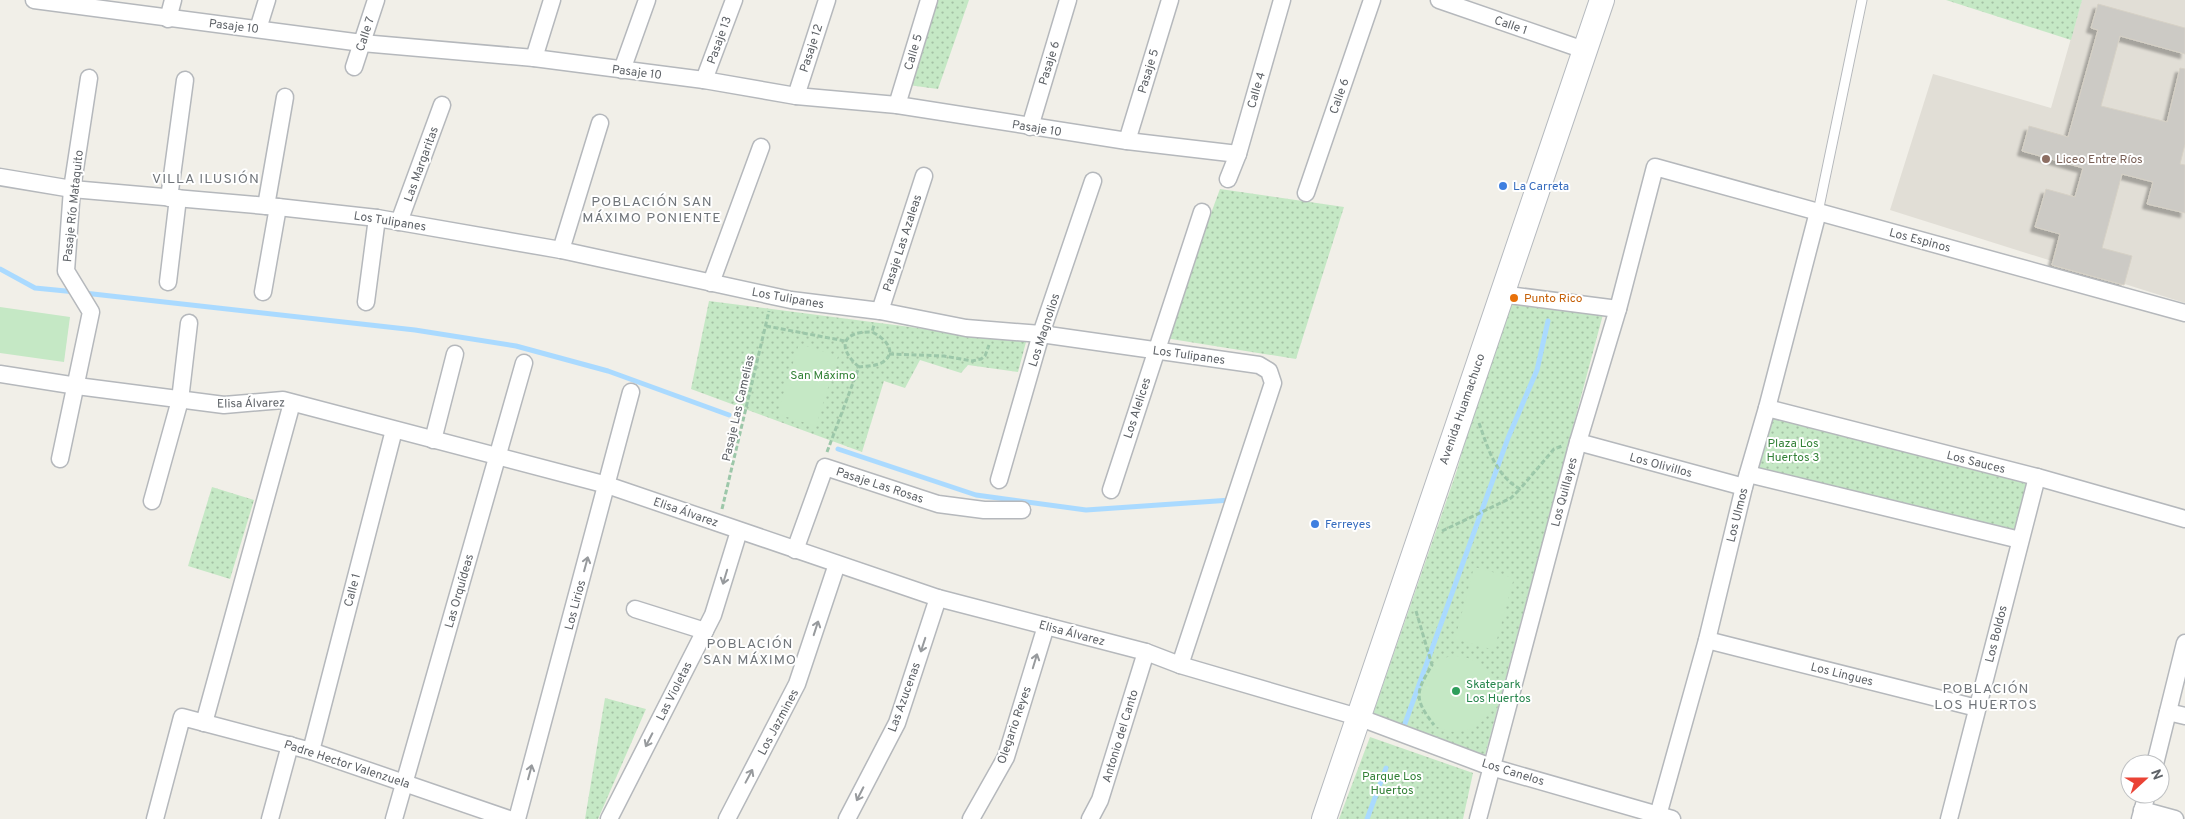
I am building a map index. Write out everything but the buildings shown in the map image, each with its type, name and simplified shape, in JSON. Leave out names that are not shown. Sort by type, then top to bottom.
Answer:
[{"type":"main road","name":"Avenida Huamachuco","points":[[1324,819],[1602,0]]},
{"type":"street","name":"Pasaje 10","points":[[34,0],[362,43],[534,58],[704,80],[796,96],[896,105],[1127,141],[1238,154]]},
{"type":"street","points":[[168,19],[173,0]]},
{"type":"street","points":[[258,29],[267,0]]},
{"type":"street","name":"Calle 7","points":[[354,67],[376,0]]},
{"type":"street","points":[[534,58],[552,0]]},
{"type":"street","points":[[622,70],[647,0]]},
{"type":"street","name":"Pasaje 13","points":[[704,80],[734,0]]},
{"type":"street","name":"Pasaje 12","points":[[796,96],[827,0]]},
{"type":"street","name":"Calle 5","points":[[896,105],[929,0]]},
{"type":"street","name":"Pasaje 6","points":[[1030,127],[1068,0]]},
{"type":"street","name":"Pasaje 5","points":[[1127,141],[1170,0]]},
{"type":"street","name":"Calle 4","points":[[1228,179],[1238,154],[1282,0]]},
{"type":"street","name":"Calle 6","points":[[1306,193],[1372,0]]},
{"type":"street","name":"Calle 1","points":[[1439,0],[1584,50]]},
{"type":"street","name":"Pasaje Río Mataquito","points":[[60,459],[91,312],[66,271],[72,189],[89,78]]},
{"type":"street","points":[[168,282],[185,80]]},
{"type":"street","points":[[263,292],[285,97]]},
{"type":"street","name":"Las Margaritas","points":[[399,222],[442,105]]},
{"type":"street","points":[[561,250],[600,123]]},
{"type":"street","points":[[711,283],[761,147]]},
{"type":"street","name":"Los Espinos","points":[[1655,167],[2185,313]]},
{"type":"street","name":"Los Quillayes","points":[[1478,819],[1578,442],[1618,309],[1655,167]]},
{"type":"street","name":"Pasaje Las Azaleas","points":[[880,311],[924,176]]},
{"type":"street","name":"Los Tulipanes","points":[[0,177],[72,189],[272,206],[377,218],[561,250],[791,300],[880,311],[966,328],[1041,334],[1259,365],[1269,371],[1273,383],[1180,665]]},
{"type":"street","name":"Los Magnolios","points":[[1000,480],[1041,334],[1093,181]]},
{"type":"street","name":"Los Alelices","points":[[1111,490],[1202,212]]},
{"type":"street","name":"Los Ulmos","points":[[1662,818],[1746,481],[1818,212]]},
{"type":"street","points":[[366,302],[377,218]]},
{"type":"street","points":[[1501,294],[1618,309]]},
{"type":"street","points":[[152,501],[180,400],[189,323]]},
{"type":"street","points":[[433,440],[455,354]]},
{"type":"street","name":"Las Orquídeas","points":[[394,819],[524,363]]},
{"type":"street","name":"Elisa Álvarez","points":[[0,374],[224,405],[283,400],[607,485],[938,598],[1146,652],[1180,665],[1358,717]]},
{"type":"street","name":"Los Lirios","points":[[517,819],[631,392]]},
{"type":"street","points":[[204,723],[292,403]]},
{"type":"street","name":"Los Sauces","points":[[1767,408],[2036,477],[2185,519]]},
{"type":"street","name":"Calle 1","points":[[311,751],[394,430]]},
{"type":"street","name":"Los Olivillos","points":[[1578,442],[1746,481]]},
{"type":"street","name":"Pasaje Las Rosas","points":[[795,550],[825,467],[938,504],[984,510],[1022,510]]},
{"type":"street","name":"Los Boldos","points":[[1949,819],[2036,477]]},
{"type":"street","points":[[1746,481],[2020,540]]},
{"type":"street","name":"Las Violetas","points":[[609,819],[713,615],[740,530]]},
{"type":"street","name":"Los Jazmines","points":[[727,819],[797,684],[837,564]]},
{"type":"street","name":"Las Azucenas","points":[[847,819],[897,722],[938,598]]},
{"type":"street","points":[[635,609],[705,631]]},
{"type":"street","name":"Olegario Reyes","points":[[971,819],[1006,756],[1046,626]]},
{"type":"street","name":"Los Lingues","points":[[1707,640],[1977,708]]},
{"type":"street","points":[[2157,754],[2185,643]]},
{"type":"street","name":"Antonio del Canto","points":[[1090,819],[1100,800],[1146,652]]},
{"type":"street","points":[[2168,712],[2185,716]]},
{"type":"street","name":"Padre Hector Valenzuela","points":[[155,819],[182,717],[311,751],[509,819]]},
{"type":"street","name":"Los Canelos","points":[[1358,717],[1491,766],[1662,818]]},
{"type":"street","points":[[270,819],[290,745]]},
{"type":"street","points":[[2141,815],[2176,819]]},
{"type":"lane","points":[[1818,212],[1862,0]]},
{"type":"path","name":"Pasaje Las Camelias","points":[[719,524],[772,295]]},
{"type":"path","points":[[872,332],[880,311]]},
{"type":"path","points":[[766,326],[845,340]]},
{"type":"path","points":[[889,354],[944,356],[972,361],[981,359],[985,356],[994,330]]},
{"type":"path","points":[[872,332],[884,338],[890,349],[889,354],[885,361],[880,364],[860,367],[849,359],[845,349],[845,340],[850,334],[872,332]]},
{"type":"path","points":[[825,467],[827,451],[860,367]]},
{"type":"path","points":[[1442,531],[1512,498],[1554,449],[1578,442]]},
{"type":"path","points":[[1490,454],[1507,482],[1520,489]]},
{"type":"path","points":[[1416,611],[1432,665],[1419,685],[1421,708],[1434,725]]},
{"type":"shaded area","name":"Liceo Entre Ríos","points":[[2082,0],[2185,0],[2185,303],[1890,210],[1933,74],[2051,108]]},
{"type":"green space","points":[[936,0],[969,0],[938,89],[908,85]]},
{"type":"green space","points":[[1946,0],[2082,0],[2071,40]]},
{"type":"green space","points":[[1220,189],[1344,207],[1296,359],[1165,338]]},
{"type":"green space","name":"Parque Los Huertos","points":[[1505,297],[1605,307],[1484,759],[1372,717],[1457,470]]},
{"type":"green space","name":"San Máximo","points":[[709,301],[1026,342],[1018,372],[968,365],[961,373],[920,360],[905,388],[884,381],[862,452],[691,389]]},
{"type":"green space","points":[[0,307],[70,317],[64,362],[0,353]]},
{"type":"green space","points":[[799,344],[838,356],[816,426],[777,414]]},
{"type":"green space","name":"Plaza Los Huertos 3","points":[[1773,418],[2027,483],[2014,530],[1758,468]]},
{"type":"green space","points":[[212,487],[254,500],[230,579],[188,566]]},
{"type":"green space","points":[[1474,567],[1514,578],[1494,650],[1455,639]]},
{"type":"green space","name":"Skatepark Los Huertos","points":[[1456,656],[1471,659],[1483,667],[1491,679],[1494,694],[1491,709],[1483,721],[1471,729],[1456,732],[1441,729],[1429,721],[1421,709],[1418,694],[1421,679],[1429,667],[1441,659]]},
{"type":"green space","points":[[605,698],[646,709],[598,819],[585,819]]},
{"type":"green space","name":"Parque Los Huertos","points":[[1370,737],[1473,773],[1463,819],[1339,819]]},
{"type":"waterway","points":[[0,269],[35,288],[76,292]]},
{"type":"waterway","points":[[84,293],[415,330],[516,346],[608,371],[729,415]]},
{"type":"waterway","points":[[1403,729],[1508,438],[1537,370],[1548,321]]},
{"type":"waterway","points":[[838,449],[976,495],[1086,510],[1231,500]]},
{"type":"waterway","points":[[1367,819],[1386,768]]},
{"type":"place","name":"Liceo Entre Ríos","points":[[2046,159]]},
{"type":"place","name":"La Carreta","points":[[1503,186]]},
{"type":"place","name":"Punto Rico","points":[[1514,298]]},
{"type":"place","name":"Ferreyes","points":[[1315,524]]},
{"type":"place","name":"Skatepark Los Huertos","points":[[1456,691]]},
{"type":"district","name":"VILLA ILUSIÓN","points":[[206,178]]},
{"type":"district","name":"POBLACIÓN SAN MÁXIMO PONIENTE","points":[[652,210]]},
{"type":"district","name":"POBLACIÓN SAN MÁXIMO","points":[[750,652]]},
{"type":"district","name":"POBLACIÓN LOS HUERTOS","points":[[1986,696]]}]
